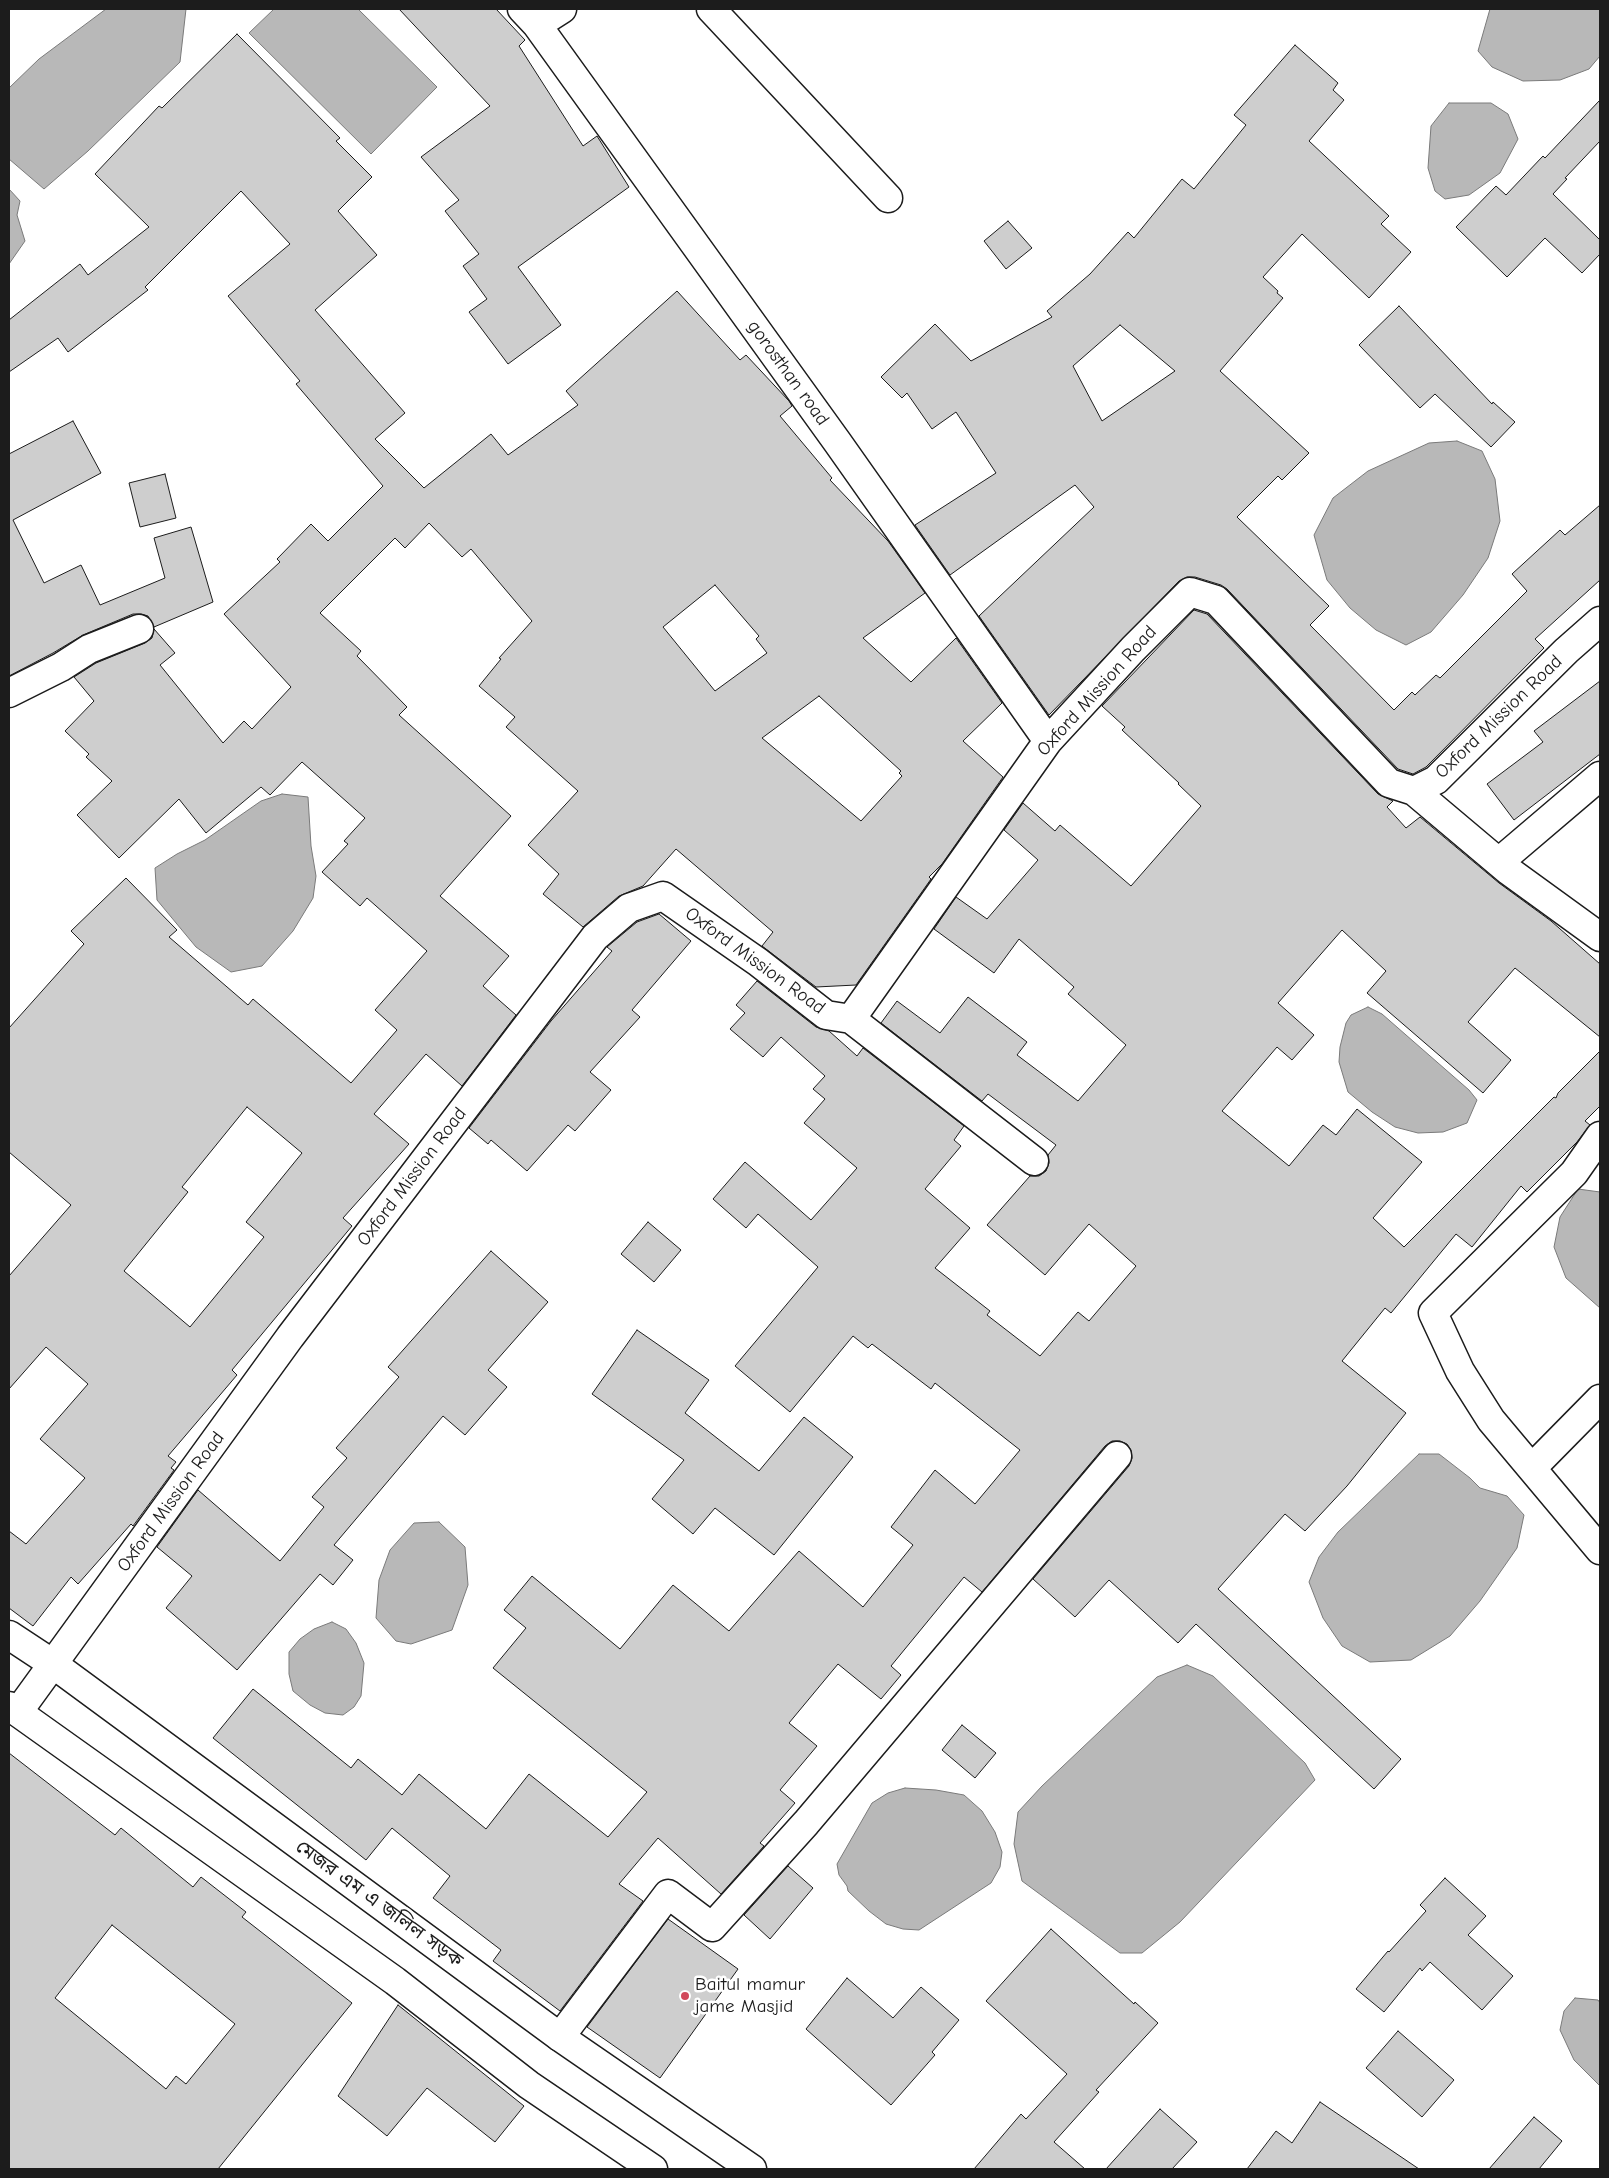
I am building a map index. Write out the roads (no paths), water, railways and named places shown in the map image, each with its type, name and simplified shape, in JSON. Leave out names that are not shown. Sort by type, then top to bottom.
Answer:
[{"type":"street","points":[[529,17],[562,9]]},
{"type":"street","points":[[711,9],[888,198]]},
{"type":"street","name":"gorosthan road","points":[[529,17],[838,443],[1048,741]]},
{"type":"street","name":"Oxford Mission Road","points":[[13,1709],[53,1664],[290,1337],[595,936],[629,908],[663,896],[758,962],[826,1015],[851,1019],[1048,741],[1133,649],[1190,592],[1216,600],[1389,784],[1414,791],[1436,780],[1566,651],[1600,621]]},
{"type":"street","points":[[9,693],[61,667],[89,648],[139,629]]},
{"type":"street","points":[[1499,862],[1600,776]]},
{"type":"street","points":[[1414,791],[1499,862],[1600,938]]},
{"type":"street","points":[[851,1019],[1034,1161]]},
{"type":"street","points":[[1600,1136],[1574,1173],[1433,1314],[1460,1371],[1492,1420],[1600,1550]]},
{"type":"street","points":[[1532,1468],[1600,1399]]},
{"type":"street","points":[[560,2037],[668,1894],[712,1927],[806,1823],[1117,1456]]},
{"type":"street","name":"মেজর এম এ জলিল সড়ক","points":[[9,1635],[53,1664],[560,2037],[752,2169]]},
{"type":"street","points":[[13,1709],[395,1981],[529,2085],[653,2169]]},
{"type":"place","name":"Baitul mamur jame Masjid","points":[[685,1996]]}]
